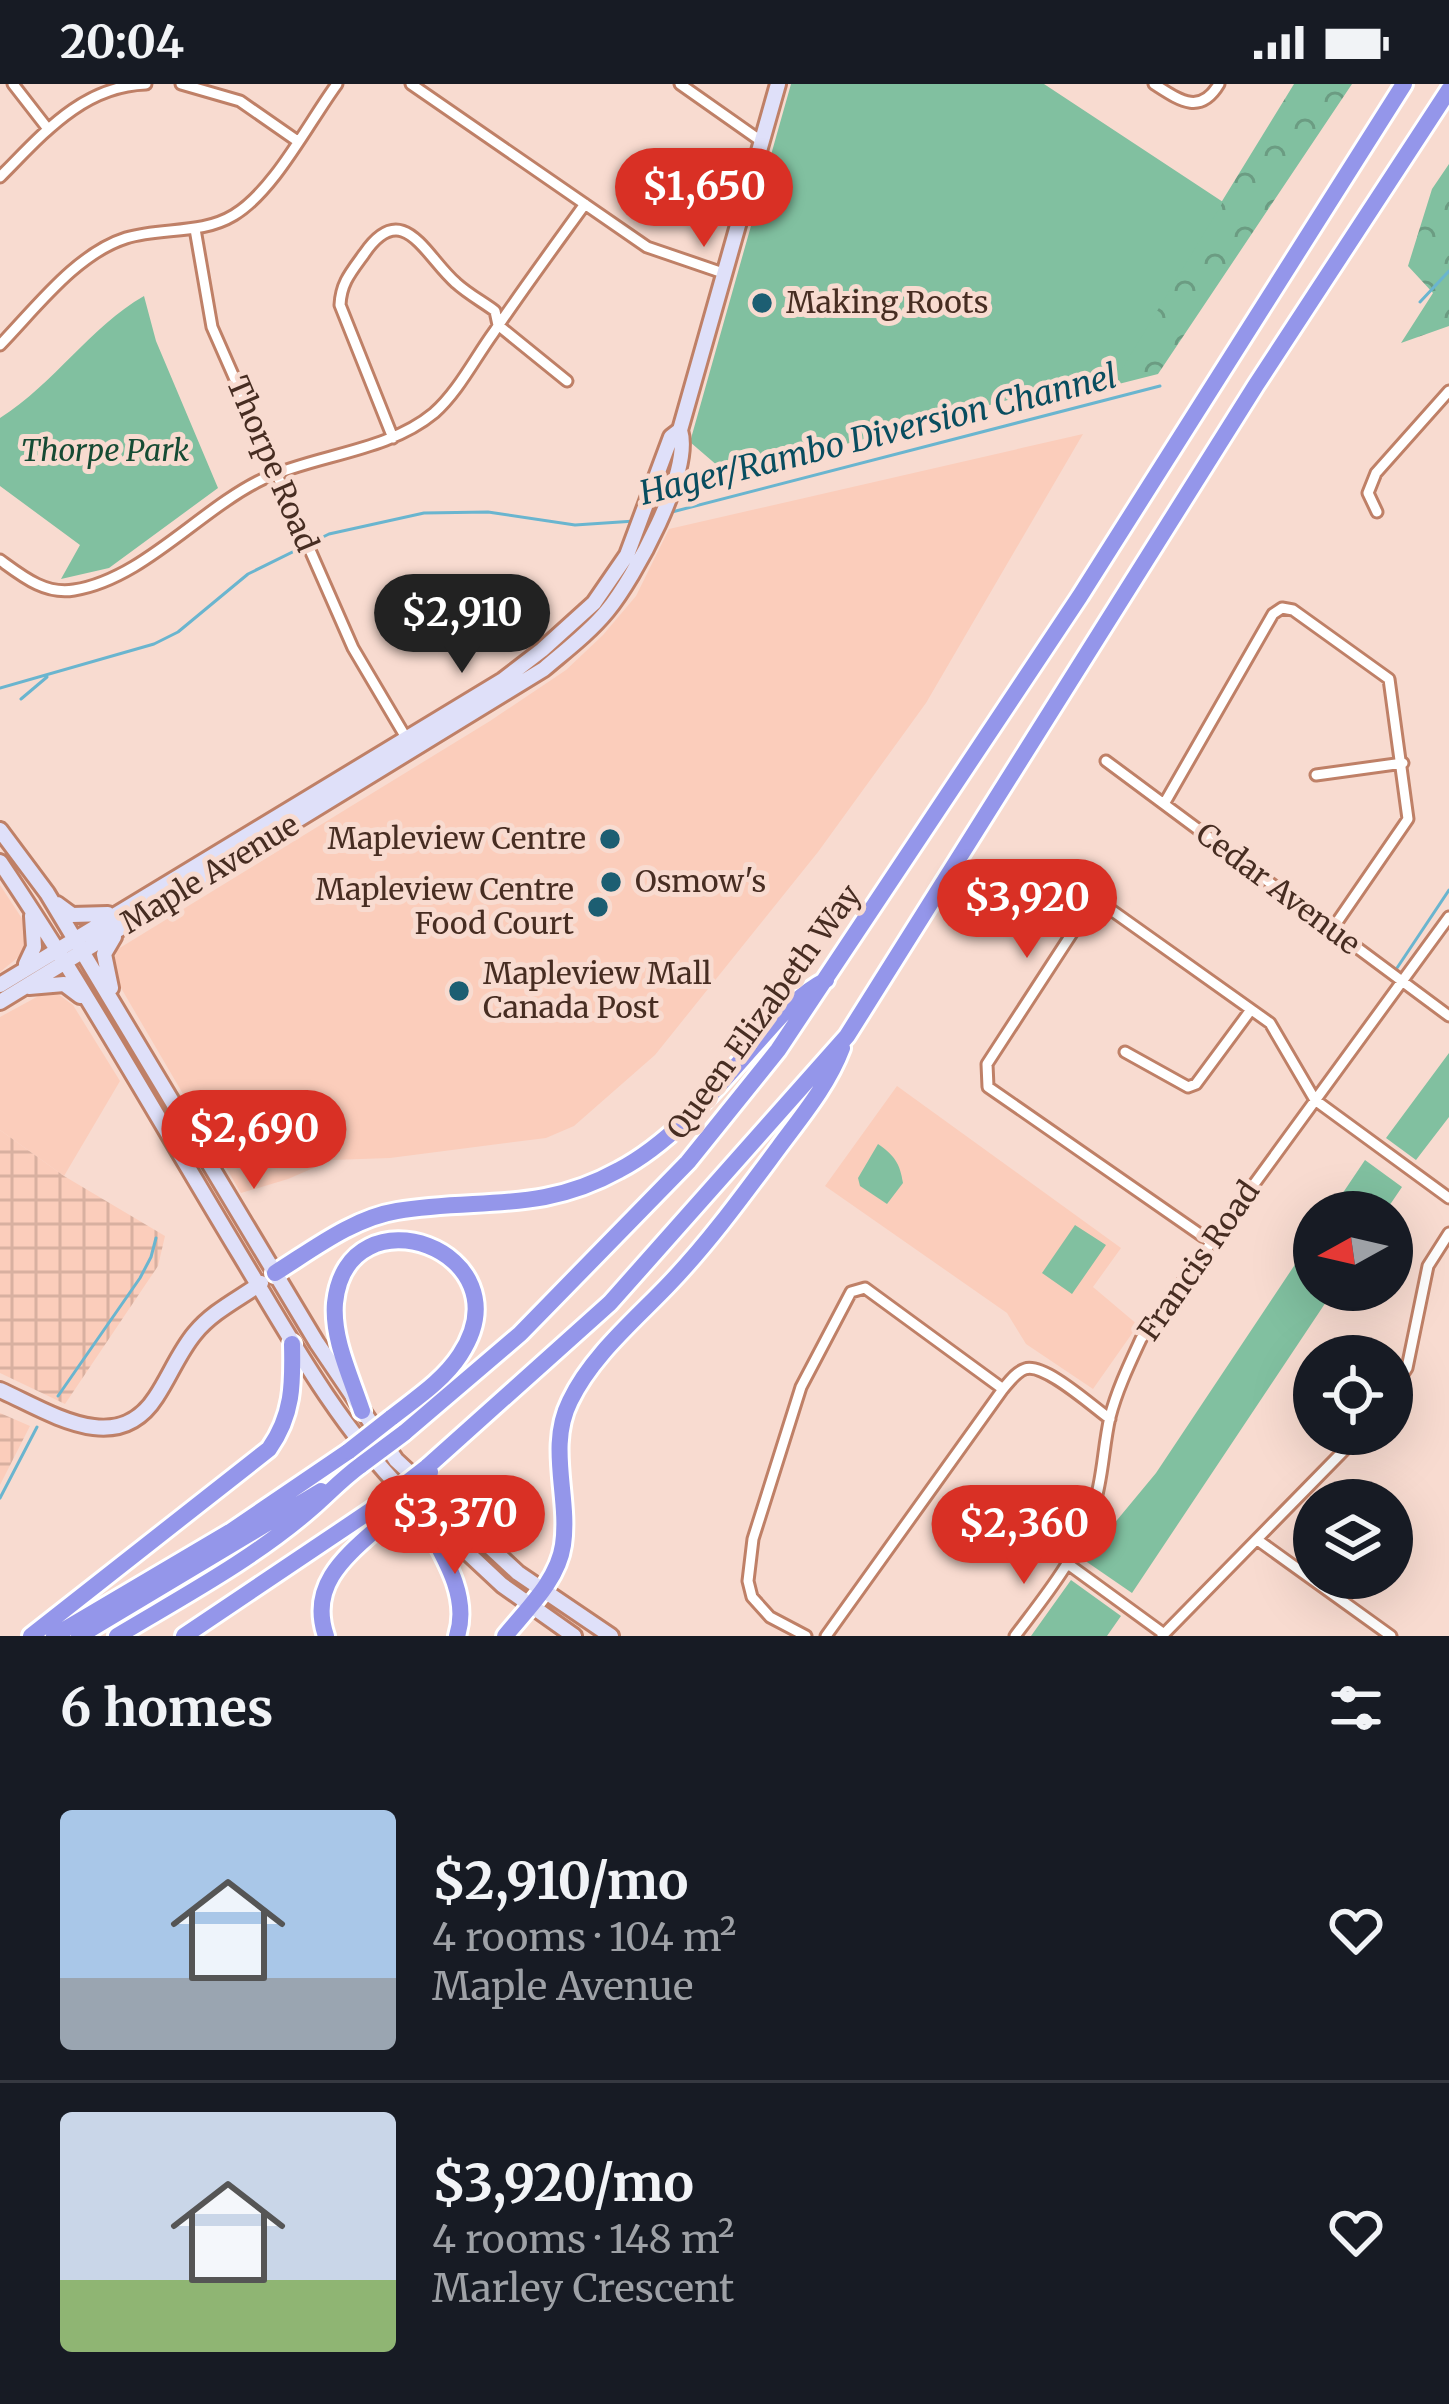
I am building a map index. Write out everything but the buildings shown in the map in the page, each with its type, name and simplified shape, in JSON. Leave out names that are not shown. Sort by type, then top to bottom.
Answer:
[{"type":"highway","name":"Queen Elizabeth Way","points":[[117,1636],[312,1508],[355,1458],[404,1433],[520,1334],[688,1162],[827,980],[1080,596],[1404,84]]},
{"type":"highway","points":[[326,1636],[320,1608],[328,1581],[378,1517],[610,1303],[847,1036],[1256,385],[1449,90]]},
{"type":"highway","points":[[1431,119],[1449,102]]},
{"type":"highway","points":[[275,1273],[374,1216],[397,1210],[524,1203],[568,1192],[624,1168],[711,1094],[802,992],[827,980]]},
{"type":"highway","points":[[505,1636],[537,1597],[563,1546],[560,1437],[568,1404],[608,1348],[681,1271],[744,1194],[833,1072],[847,1036]]},
{"type":"highway","points":[[54,1636],[355,1458],[391,1418],[453,1364],[468,1340],[474,1317],[471,1291],[461,1270],[442,1250],[422,1241],[398,1240],[368,1249],[346,1270],[338,1289],[334,1310],[338,1339],[362,1411]]},
{"type":"highway","points":[[32,1636],[269,1449],[290,1404],[292,1344]]},
{"type":"highway","points":[[79,1636],[333,1485]]},
{"type":"highway","points":[[416,1504],[461,1600],[457,1636]]},
{"type":"highway","points":[[184,1636],[378,1517]]},
{"type":"main road","name":"Maple Avenue","points":[[0,1002],[10,984],[413,752],[544,670],[606,612],[639,564],[665,506],[684,443],[680,430],[778,84]]},
{"type":"main road","name":"Maple Avenue","points":[[123,918],[406,736],[503,680],[542,650],[594,603],[627,555],[671,437],[680,430]]},
{"type":"main road","points":[[0,830],[47,893],[275,1273],[396,1460],[574,1636]]},
{"type":"main road","points":[[0,862],[61,955],[292,1344],[354,1434],[484,1570],[611,1636]]},
{"type":"main road","points":[[47,893],[72,915],[123,918],[104,965],[135,1042]]},
{"type":"main road","points":[[10,984],[32,956],[30,905]]},
{"type":"main road","points":[[10,984],[69,986],[100,1021]]},
{"type":"main road","points":[[0,1390],[84,1424],[110,1429],[127,1426],[156,1398],[200,1327],[275,1273]]},
{"type":"street","points":[[13,84],[48,130]]},
{"type":"street","points":[[0,177],[48,130],[100,91],[146,84]]},
{"type":"street","points":[[181,84],[240,101],[296,140]]},
{"type":"street","points":[[0,345],[69,276],[108,245],[132,236],[195,229],[231,217],[251,203],[337,84]]},
{"type":"street","points":[[411,84],[647,247],[723,273]]},
{"type":"street","points":[[680,84],[761,141]]},
{"type":"street","points":[[1154,84],[1186,104],[1210,99],[1219,84]]},
{"type":"street","points":[[0,560],[29,582],[74,590],[119,575],[224,500],[277,474],[393,438],[439,409],[585,204]]},
{"type":"street","name":"Thorpe Road","points":[[195,229],[212,327],[353,648],[413,752]]},
{"type":"street","points":[[393,438],[340,305],[341,286],[374,239],[386,230],[398,229],[416,238],[454,282],[496,311],[498,325],[567,381]]},
{"type":"street","points":[[1377,512],[1368,493],[1376,473],[1449,391]]},
{"type":"street","points":[[1164,804],[1273,614],[1282,608],[1293,610],[1389,679],[1409,806],[1406,827],[1333,928]]},
{"type":"street","name":"Cedar Avenue","points":[[1106,761],[1449,1016]]},
{"type":"street","points":[[1316,775],[1403,763]]},
{"type":"street","points":[[1211,1242],[988,1087],[987,1064],[1091,904],[1100,902],[1270,1023],[1315,1100],[1449,1198]]},
{"type":"street","name":"Francis Road","points":[[1016,1636],[1068,1564],[1096,1503],[1110,1419],[1141,1339],[1449,917]]},
{"type":"street","points":[[1125,1052],[1188,1087],[1196,1084],[1250,1011]]},
{"type":"street","points":[[1413,1337],[1427,1266],[1449,1233]]},
{"type":"street","points":[[806,1636],[770,1617],[752,1597],[748,1581],[753,1540],[801,1387],[851,1292],[865,1288],[1003,1389]]},
{"type":"street","points":[[826,1636],[1019,1372],[1037,1368],[1110,1419]]},
{"type":"street","points":[[1068,1564],[1163,1635],[1340,1455]]},
{"type":"street","points":[[1259,1540],[1391,1636]]},
{"type":"shaded area","points":[[1083,434],[926,703],[818,852],[655,1055],[574,1126],[546,1138],[390,1158],[332,1160],[241,1193],[114,976],[112,964],[118,949],[566,670],[636,596],[669,529]]},
{"type":"shaded area","points":[[0,885],[23,920],[25,941],[21,955],[0,972]]},
{"type":"shaded area","points":[[44,993],[58,994],[73,1005],[120,1081],[64,1176],[0,1130],[0,1017]]},
{"type":"shaded area","points":[[897,1086],[1121,1248],[1093,1287],[1138,1325],[1093,1389],[1026,1344],[1007,1313],[825,1186]]},
{"type":"shaded area","points":[[0,1130],[64,1176],[165,1236],[158,1266],[65,1404],[0,1373]]},
{"type":"shaded area","points":[[0,1413],[30,1426],[0,1485]]},
{"type":"green space","points":[[791,84],[1044,84],[1223,202],[1122,369],[776,463],[733,479],[690,442]]},
{"type":"green space","points":[[1294,84],[1352,84],[1158,374],[1020,409],[1018,397],[1122,364]]},
{"type":"green space","points":[[1449,164],[1449,326],[1401,343],[1433,293],[1408,266],[1432,189]]},
{"type":"green space","name":"Thorpe Park","points":[[144,296],[156,341],[218,488],[109,568],[61,579],[80,545],[0,486],[0,418],[38,389],[106,323]]},
{"type":"green space","points":[[1449,1053],[1449,1117],[1416,1160],[1386,1138]]},
{"type":"green space","points":[[878,1144],[895,1160],[903,1183],[887,1204],[860,1186],[858,1178]]},
{"type":"green space","points":[[1365,1160],[1402,1187],[1399,1191],[1344,1191]]},
{"type":"green space","points":[[1075,1225],[1106,1245],[1072,1294],[1042,1273]]},
{"type":"green space","points":[[1293,1268],[1293,1311],[1320,1311],[1304,1335],[1293,1335],[1293,1352],[1132,1593],[1084,1560],[1156,1473]]},
{"type":"green space","points":[[1071,1580],[1121,1616],[1107,1636],[1031,1636]]},
{"type":"waterway","name":"Hager/Rambo Diversion Channel","points":[[1420,302],[1449,271]]},
{"type":"waterway","name":"Hager/Rambo Diversion Channel","points":[[668,513],[1160,386]]},
{"type":"waterway","name":"Hager/Rambo Diversion Channel","points":[[0,688],[154,644],[178,632],[248,574],[329,534],[424,513],[488,512],[575,525],[635,521]]},
{"type":"waterway","points":[[21,699],[47,677]]},
{"type":"waterway","points":[[1397,968],[1449,890]]},
{"type":"waterway","points":[[58,1396],[140,1278],[156,1238]]},
{"type":"waterway","points":[[0,1498],[37,1427]]},
{"type":"place","name":"Making Roots","points":[[762,303]]},
{"type":"place","name":"Mapleview Centre","points":[[610,839]]},
{"type":"place","name":"Osmow's","points":[[611,882]]},
{"type":"place","name":"Mapleview Centre Food Court","points":[[598,907]]},
{"type":"place","name":"Mapleview Mall Canada Post","points":[[459,991]]}]
